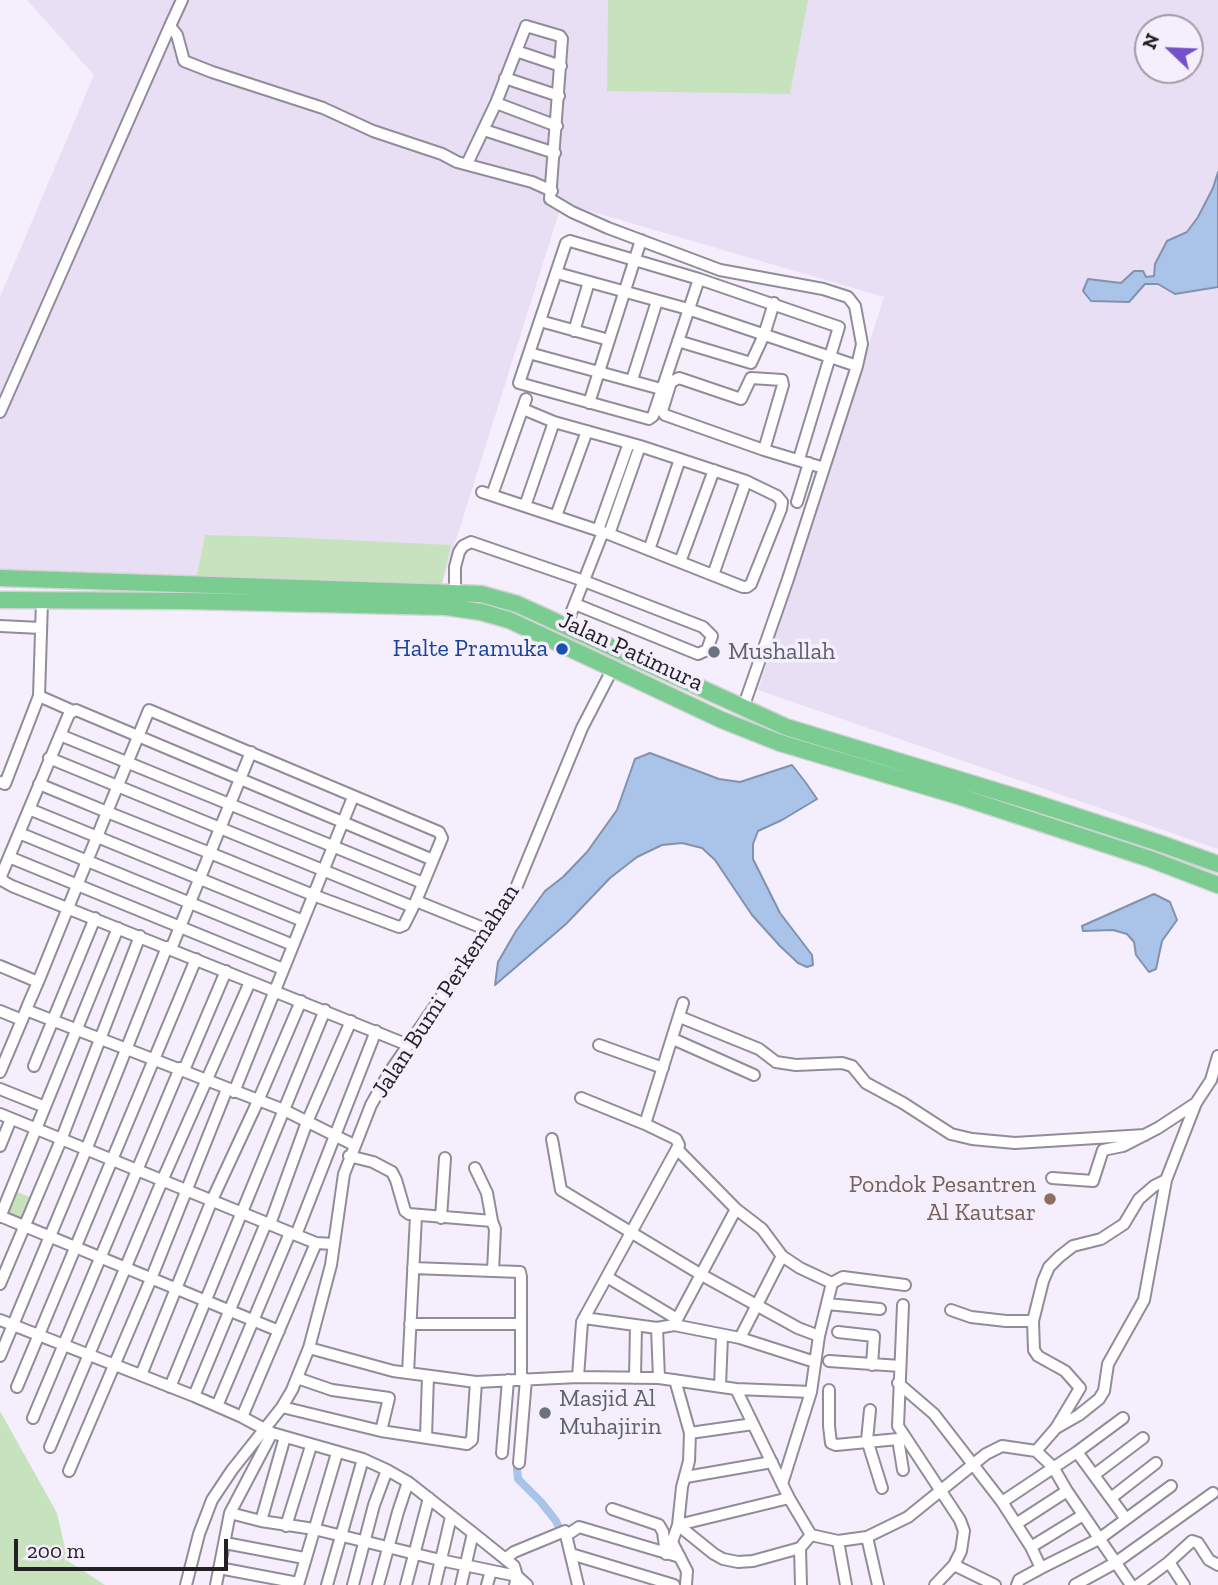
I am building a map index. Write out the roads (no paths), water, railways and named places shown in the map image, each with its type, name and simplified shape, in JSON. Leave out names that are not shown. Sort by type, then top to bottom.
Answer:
[{"type":"highway","name":"Jalan Patimura","points":[[0,578],[321,597],[481,612],[509,620],[722,720],[780,743],[958,796],[1150,859],[1218,885]]},
{"type":"highway","name":"Jalan Patimura","points":[[0,600],[188,601],[455,592],[481,594],[517,604],[786,727],[1026,800],[1218,864]]},
{"type":"street","points":[[0,412],[182,0]]},
{"type":"street","points":[[467,164],[496,103],[527,25],[560,36],[561,66],[550,199],[572,212],[720,270],[823,289],[848,297],[855,306],[862,344],[858,366],[743,708]]},
{"type":"street","points":[[170,26],[177,35],[184,61],[323,108],[373,131],[442,154],[457,162],[532,182],[552,191]]},
{"type":"street","points":[[516,51],[561,66]]},
{"type":"street","points":[[505,78],[559,96]]},
{"type":"street","points":[[496,103],[557,126]]},
{"type":"street","points":[[484,130],[555,153]]},
{"type":"street","points":[[589,402],[640,240]]},
{"type":"street","points":[[699,279],[653,416],[649,419],[519,383],[568,241],[699,279],[838,325],[839,330],[804,461],[797,502]]},
{"type":"street","points":[[557,273],[688,309],[858,366]]},
{"type":"street","points":[[574,331],[589,282]]},
{"type":"street","points":[[632,380],[657,301]]},
{"type":"street","points":[[677,341],[750,363],[764,335],[774,303]]},
{"type":"street","points":[[540,321],[608,340]]},
{"type":"street","points":[[529,353],[661,389]]},
{"type":"street","points":[[764,450],[783,385],[781,379],[751,378],[741,399],[679,378],[671,382],[663,414],[764,450],[824,468]]},
{"type":"street","points":[[524,404],[554,422],[746,481],[777,496],[782,502],[750,586],[743,587],[603,532],[487,494],[524,404]]},
{"type":"street","points":[[525,506],[554,422]]},
{"type":"street","points":[[556,516],[587,431]]},
{"type":"street","points":[[566,626],[635,445]]},
{"type":"street","points":[[649,550],[680,460]]},
{"type":"street","points":[[680,562],[714,470]]},
{"type":"street","points":[[713,575],[746,481]]},
{"type":"street","points":[[782,502],[797,502],[809,512]]},
{"type":"street","points":[[455,592],[454,567],[463,545],[471,542],[584,581],[703,627],[712,636],[707,650],[698,654],[575,604]]},
{"type":"street","points":[[0,797],[2,783],[39,696],[42,601]]},
{"type":"street","points":[[0,626],[41,628]]},
{"type":"street","name":"Jalan Bumi Perkemahan","points":[[186,1585],[212,1500],[232,1470],[269,1432],[309,1349],[327,1284],[341,1192],[352,1150],[371,1105],[408,1045],[516,888],[582,728],[613,668]]},
{"type":"street","points":[[39,696],[433,860]]},
{"type":"street","points":[[0,1072],[78,885],[87,861],[107,812],[118,786],[138,736],[149,710],[441,833],[442,841],[404,925],[399,928],[313,895],[107,812],[39,784]]},
{"type":"street","points":[[73,711],[69,714],[1,876],[3,881],[408,1045]]},
{"type":"street","points":[[60,735],[423,883]]},
{"type":"street","points":[[0,1356],[251,752]]},
{"type":"street","points":[[50,758],[324,869],[488,930]]},
{"type":"street","points":[[69,1471],[274,991],[353,797]]},
{"type":"street","points":[[29,809],[303,921]]},
{"type":"street","points":[[19,833],[293,945]]},
{"type":"street","points":[[9,857],[283,969]]},
{"type":"street","points":[[34,1066],[95,918]]},
{"type":"street","points":[[118,928],[0,1216],[279,1331]]},
{"type":"street","points":[[0,1284],[61,1140],[140,936]]},
{"type":"street","points":[[17,1387],[196,959]]},
{"type":"street","points":[[0,967],[38,982]]},
{"type":"street","points":[[33,1419],[136,1171],[226,971]]},
{"type":"street","points":[[50,1447],[162,1181],[250,982]]},
{"type":"street","points":[[144,1376],[178,1289],[261,1102],[301,1001]]},
{"type":"street","points":[[645,1124],[684,1003]]},
{"type":"street","points":[[170,1387],[325,1010]]},
{"type":"street","points":[[0,1011],[53,1020],[284,1110],[334,1135],[352,1150],[392,1172],[405,1211],[416,1216],[492,1221]]},
{"type":"street","points":[[680,1017],[759,1049],[776,1062],[796,1065],[842,1063],[852,1066],[866,1083],[951,1134],[1014,1143],[1145,1135]]},
{"type":"street","points":[[194,1396],[351,1021]]},
{"type":"street","points":[[217,1406],[293,1234],[376,1031]]},
{"type":"street","points":[[674,1039],[754,1074]]},
{"type":"street","points":[[598,1045],[663,1068]]},
{"type":"street","points":[[1056,1428],[1094,1405],[1104,1391],[1108,1364],[1144,1300],[1167,1180],[1196,1103],[1211,1080],[1218,1056]]},
{"type":"street","points":[[0,1088],[45,1107]]},
{"type":"street","points":[[578,1377],[582,1322],[677,1149],[678,1142],[645,1124],[581,1098]]},
{"type":"street","points":[[1052,1178],[1092,1182],[1102,1151],[1123,1146],[1145,1135],[1196,1103]]},
{"type":"street","points":[[0,1114],[316,1243],[334,1244]]},
{"type":"street","points":[[0,1146],[11,1119]]},
{"type":"street","points":[[552,1139],[561,1190],[700,1274],[798,1328],[818,1336]]},
{"type":"street","points":[[677,1149],[736,1209],[762,1229],[782,1255],[800,1268],[832,1283]]},
{"type":"street","points":[[441,1218],[445,1158]]},
{"type":"street","points":[[475,1168],[487,1193],[495,1230],[493,1271]]},
{"type":"street","points":[[1036,1451],[1056,1428],[1080,1386],[1065,1371],[1035,1353],[1033,1321],[1043,1280],[1053,1263],[1073,1246],[1101,1239],[1124,1224],[1139,1199],[1154,1186],[1167,1180]]},
{"type":"street","points":[[584,1318],[657,1328],[675,1322],[736,1209]]},
{"type":"street","points":[[408,1373],[416,1216]]},
{"type":"street","points":[[242,1417],[316,1243]]},
{"type":"street","points":[[740,1338],[782,1255]]},
{"type":"street","points":[[413,1268],[518,1271],[521,1275],[523,1379],[519,1463]]},
{"type":"street","points":[[607,1277],[675,1322],[722,1336],[740,1338],[815,1362]]},
{"type":"street","points":[[782,1484],[811,1392],[818,1336],[832,1283],[843,1277],[905,1285]]},
{"type":"street","points":[[827,1304],[880,1309]]},
{"type":"street","points":[[903,1305],[898,1383],[898,1426],[903,1471]]},
{"type":"street","points":[[951,1310],[971,1317],[1033,1321]]},
{"type":"street","points":[[0,1320],[194,1396],[269,1432],[363,1459],[387,1469],[429,1498],[515,1567],[516,1581]]},
{"type":"street","points":[[410,1324],[520,1324]]},
{"type":"street","points":[[635,1378],[636,1325]]},
{"type":"street","points":[[657,1328],[659,1378]]},
{"type":"street","points":[[838,1332],[874,1336],[872,1365]]},
{"type":"street","points":[[720,1386],[722,1336]]},
{"type":"street","points":[[309,1349],[382,1369],[476,1382],[578,1377],[659,1378],[736,1389],[811,1392]]},
{"type":"street","points":[[830,1362],[900,1366]]},
{"type":"street","points":[[425,1437],[428,1376]]},
{"type":"street","points":[[297,1378],[332,1390],[388,1398],[381,1431]]},
{"type":"street","points":[[502,1453],[508,1380]]},
{"type":"street","points":[[676,1380],[690,1433],[690,1461],[678,1511],[678,1525],[672,1542],[687,1571],[686,1585]]},
{"type":"street","points":[[282,1407],[381,1431],[470,1443],[476,1382]]},
{"type":"street","points":[[898,1383],[934,1414],[974,1464],[1002,1502],[1041,1567]]},
{"type":"street","points":[[736,1389],[789,1498],[811,1535],[838,1541],[867,1536],[908,1517],[986,1454],[1002,1446],[1036,1451],[1053,1466],[1131,1585]]},
{"type":"street","points":[[829,1390],[831,1443],[836,1445],[901,1438]]},
{"type":"street","points":[[870,1410],[867,1440],[882,1488]]},
{"type":"street","points":[[1002,1502],[1123,1419]]},
{"type":"street","points":[[690,1433],[753,1424]]},
{"type":"street","points":[[216,1585],[230,1513],[269,1432]]},
{"type":"street","points":[[261,1521],[285,1437]]},
{"type":"street","points":[[901,1438],[960,1520],[964,1531],[961,1551],[954,1565],[935,1585]]},
{"type":"street","points":[[1094,1475],[1143,1438]]},
{"type":"street","points":[[286,1526],[311,1446]]},
{"type":"street","points":[[219,1568],[298,1584],[337,1452]]},
{"type":"street","points":[[1077,1452],[1126,1519]]},
{"type":"street","points":[[327,1585],[363,1459]]},
{"type":"street","points":[[686,1477],[772,1462]]},
{"type":"street","points":[[1111,1498],[1156,1463]]},
{"type":"street","points":[[353,1585],[363,1542],[387,1469]]},
{"type":"street","points":[[378,1585],[408,1482]]},
{"type":"street","points":[[1017,1585],[1019,1580],[1041,1567],[1099,1539],[1171,1486]]},
{"type":"street","points":[[1016,1524],[1067,1491]]},
{"type":"street","points":[[1075,1585],[1115,1563],[1213,1493]]},
{"type":"street","points":[[406,1585],[429,1498]]},
{"type":"street","points":[[678,1525],[789,1498]]},
{"type":"street","points":[[612,1509],[659,1525],[663,1532],[666,1554]]},
{"type":"street","points":[[230,1513],[286,1526],[314,1529],[491,1571],[527,1585]]},
{"type":"street","points":[[1031,1548],[1083,1515]]},
{"type":"street","points":[[435,1585],[452,1517]]},
{"type":"street","points":[[678,1525],[714,1554],[732,1561],[753,1561],[800,1548],[811,1535]]},
{"type":"street","points":[[567,1535],[579,1527],[680,1557]]},
{"type":"street","points":[[505,1559],[514,1552],[563,1531],[567,1535],[581,1584]]},
{"type":"street","points":[[461,1585],[473,1533]]},
{"type":"street","points":[[867,1536],[878,1585]]},
{"type":"street","points":[[838,1541],[846,1585]]},
{"type":"street","points":[[1138,1585],[1194,1541],[1209,1560],[1218,1564]]},
{"type":"street","points":[[225,1543],[304,1558]]},
{"type":"street","points":[[800,1548],[801,1585]]},
{"type":"street","points":[[571,1554],[674,1585]]},
{"type":"street","points":[[1169,1562],[1184,1585]]},
{"type":"street","points":[[954,1565],[977,1582],[995,1585]]},
{"type":"street","points":[[487,1585],[491,1571]]},
{"type":"water","points":[[1218,172],[1218,287],[1175,294],[1158,284],[1145,284],[1129,302],[1091,301],[1083,291],[1088,279],[1121,283],[1134,271],[1143,271],[1146,277],[1154,276],[1155,264],[1167,241],[1187,232],[1213,188]]},
{"type":"water","points":[[650,753],[719,779],[740,782],[792,765],[806,783],[817,799],[758,831],[753,844],[753,859],[780,913],[812,955],[813,965],[807,967],[798,963],[780,946],[752,915],[715,860],[702,848],[682,843],[662,845],[637,857],[610,878],[566,924],[495,985],[498,962],[516,931],[545,891],[587,852],[617,810],[635,759]]},
{"type":"water","points":[[1154,894],[1170,902],[1177,920],[1162,941],[1156,969],[1149,972],[1136,955],[1134,942],[1127,934],[1113,930],[1083,931],[1082,926]]},
{"type":"waterway","points":[[517,1469],[518,1479],[541,1502],[560,1530]]},
{"type":"place","name":"Halte Pramuka","points":[[562,649]]},
{"type":"place","name":"Mushallah","points":[[714,652]]},
{"type":"place","name":"Pondok Pesantren Al Kautsar","points":[[1050,1199]]},
{"type":"place","name":"Masjid Al Muhajirin","points":[[545,1413]]}]
